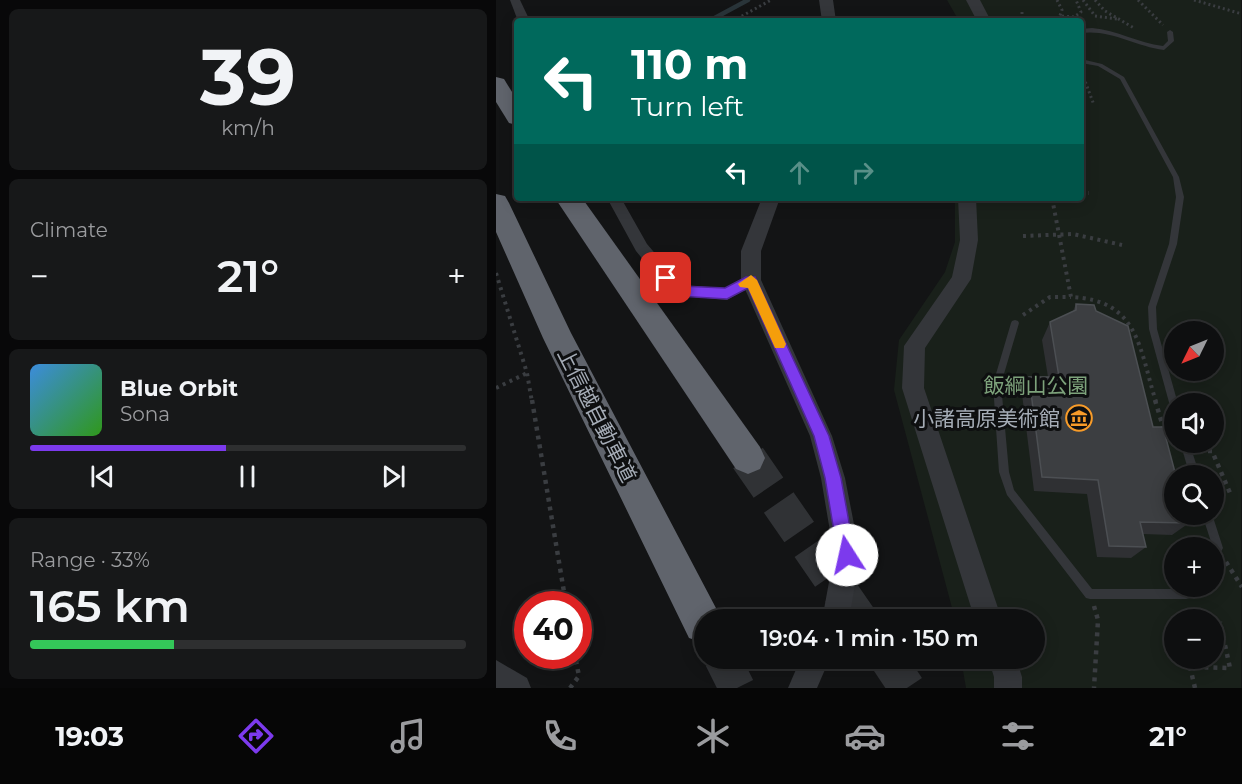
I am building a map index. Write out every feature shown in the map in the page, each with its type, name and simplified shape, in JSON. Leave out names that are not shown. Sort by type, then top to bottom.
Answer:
[{"type":"highway","points":[[496,84],[514,113]]},
{"type":"highway","points":[[570,201],[748,458]]},
{"type":"highway","name":"上信越自動車道","points":[[496,203],[568,358],[695,609]]},
{"type":"street","points":[[515,0],[523,18]]},
{"type":"street","points":[[826,0],[829,18]]},
{"type":"street","points":[[973,0],[982,18]]},
{"type":"street","points":[[615,201],[624,222],[642,252],[678,291],[727,294],[751,280]]},
{"type":"street","points":[[770,201],[751,251],[751,280],[821,436],[833,478],[847,555],[837,609]]},
{"type":"street","points":[[967,201],[969,240],[961,279],[915,346],[913,388],[985,609]]},
{"type":"street","points":[[802,688],[811,669]]},
{"type":"street","points":[[1005,669],[1008,688]]},
{"type":"street","points":[[496,674],[517,688]]},
{"type":"lane","points":[[1084,30],[1092,28],[1111,32],[1147,47],[1164,48],[1171,41],[1170,32]]},
{"type":"lane","points":[[1084,62],[1100,65],[1122,78],[1176,177],[1180,197],[1173,244],[1152,307],[1153,329],[1170,393]]},
{"type":"lane","points":[[1015,323],[997,384],[1004,471],[1009,492],[1090,594],[1164,594]]},
{"type":"path","points":[[738,18],[771,0]]},
{"type":"path","points":[[1057,0],[1062,16],[1074,17],[1081,12],[1076,0]]},
{"type":"path","points":[[1083,0],[1096,16],[1120,20]]},
{"type":"path","points":[[1095,0],[1105,11],[1120,20],[1149,35],[1171,41]]},
{"type":"path","points":[[1138,0],[1170,32]]},
{"type":"path","points":[[1194,0],[1242,14]]},
{"type":"path","points":[[1021,12],[1022,18]]},
{"type":"path","points":[[1084,81],[1094,105]]},
{"type":"path","points":[[1084,193],[1089,193]]},
{"type":"path","points":[[1053,201],[1071,297]]},
{"type":"path","points":[[1023,236],[1058,233],[1101,238],[1122,245]]},
{"type":"path","points":[[496,273],[527,373],[564,591]]},
{"type":"path","points":[[1015,323],[1032,306],[1050,297],[1091,298],[1111,305],[1133,327],[1164,430]]},
{"type":"path","points":[[496,388],[527,373]]},
{"type":"path","points":[[1213,453],[1230,493]]},
{"type":"path","points":[[1224,564],[1242,587]]},
{"type":"path","points":[[1090,594],[1098,620],[1094,688]]},
{"type":"path","points":[[1224,641],[1230,669],[1224,669]]},
{"type":"path","points":[[570,688],[579,676],[578,669]]},
{"type":"path","points":[[1190,669],[1195,688]]},
{"type":"green space","name":"飯綱山公園","points":[[947,0],[1241,0],[1241,688],[966,688],[963,669],[1045,669],[1045,609],[952,609],[894,390],[899,340],[945,272],[955,242],[955,201],[1084,201],[1084,18],[957,18]]},
{"type":"building","name":"小諸高原美術館","points":[[1076,304],[1094,305],[1096,311],[1128,326],[1153,427],[1163,427],[1164,453],[1170,453],[1173,465],[1164,465],[1164,522],[1140,522],[1146,547],[1109,546],[1098,480],[1042,477],[1029,377],[1059,377],[1050,322],[1076,310]]},
{"type":"waterway","points":[[715,18],[748,0]]},
{"type":"tunnel","points":[[748,458],[852,609]]},
{"type":"tunnel","points":[[728,669],[737,688]]},
{"type":"tunnel","points":[[894,669],[907,688]]},
{"type":"slow traffic","points":[[744,284],[751,280],[780,344]]},
{"type":"place","name":"小諸高原美術館","points":[[1079,418]]},
{"type":"route","points":[[666,278],[678,291],[727,294],[751,280],[821,436],[833,478],[847,555]]}]
